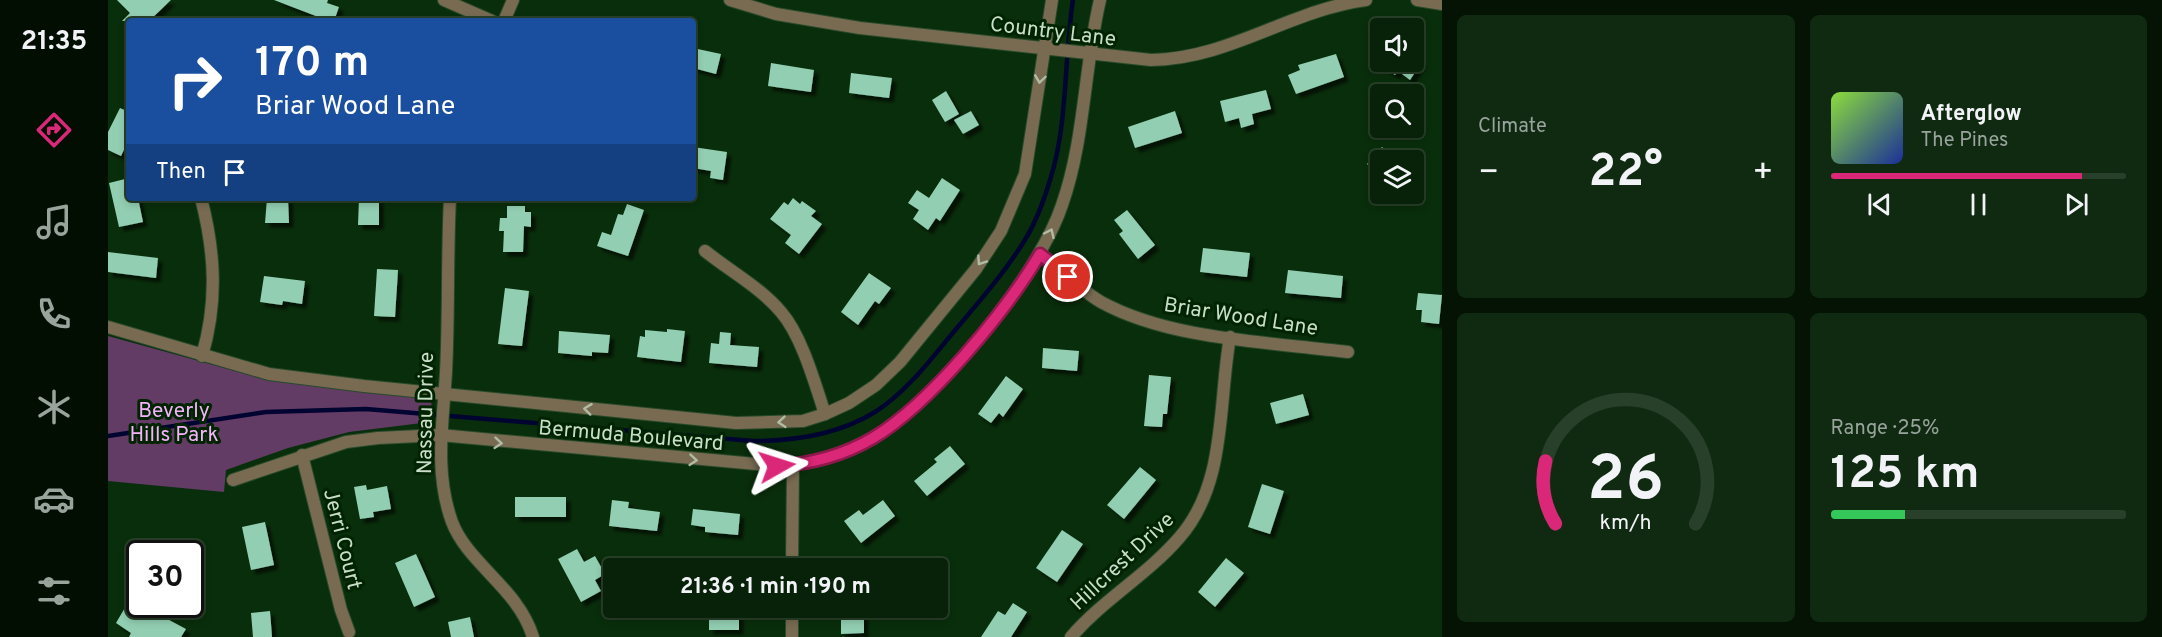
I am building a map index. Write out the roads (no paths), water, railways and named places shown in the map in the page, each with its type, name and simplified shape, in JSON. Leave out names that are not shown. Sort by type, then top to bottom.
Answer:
[{"type":"street","points":[[444,0],[485,18]]},
{"type":"street","points":[[505,18],[513,0]]},
{"type":"street","name":"Country Lane","points":[[730,0],[776,14],[840,25],[1133,59],[1184,58],[1242,42],[1310,12],[1366,0]]},
{"type":"street","name":"Bermuda Boulevard","points":[[108,327],[269,374],[444,399],[736,423],[792,422],[825,414],[849,403],[876,385],[900,362],[976,269],[1001,231],[1025,174],[1052,0]]},
{"type":"street","name":"Bermuda Boulevard","points":[[233,480],[302,455],[367,439],[440,435],[750,465],[793,465],[842,452],[872,438],[900,419],[986,329],[1040,254],[1062,207],[1072,172],[1083,54],[1100,0]]},
{"type":"street","points":[[1417,0],[1442,4]]},
{"type":"street","points":[[202,201],[210,234],[213,262],[208,334],[202,356]]},
{"type":"street","name":"Nassau Drive","points":[[450,201],[444,399],[440,435],[441,473],[453,525],[520,607],[533,637]]},
{"type":"street","points":[[705,251],[767,297],[783,313],[795,336],[825,414]]},
{"type":"street","name":"Briar Wood Lane","points":[[1040,254],[1082,289],[1116,310],[1161,325],[1230,337],[1348,352]]},
{"type":"street","name":"Hillcrest Drive","points":[[1071,637],[1106,600],[1179,540],[1195,519],[1207,493],[1215,463],[1230,337]]},
{"type":"street","name":"Jerri Court","points":[[302,455],[341,610],[349,632]]},
{"type":"street","points":[[792,558],[793,465]]},
{"type":"street","points":[[792,618],[792,637]]},
{"type":"waterway","points":[[108,436],[266,412],[366,409],[753,441],[785,440],[816,435],[861,420],[896,396],[925,367],[1000,276],[1034,224],[1050,180],[1060,137],[1073,0]]},
{"type":"park label","name":"Beverly Hills Park","points":[[174,422]]}]
